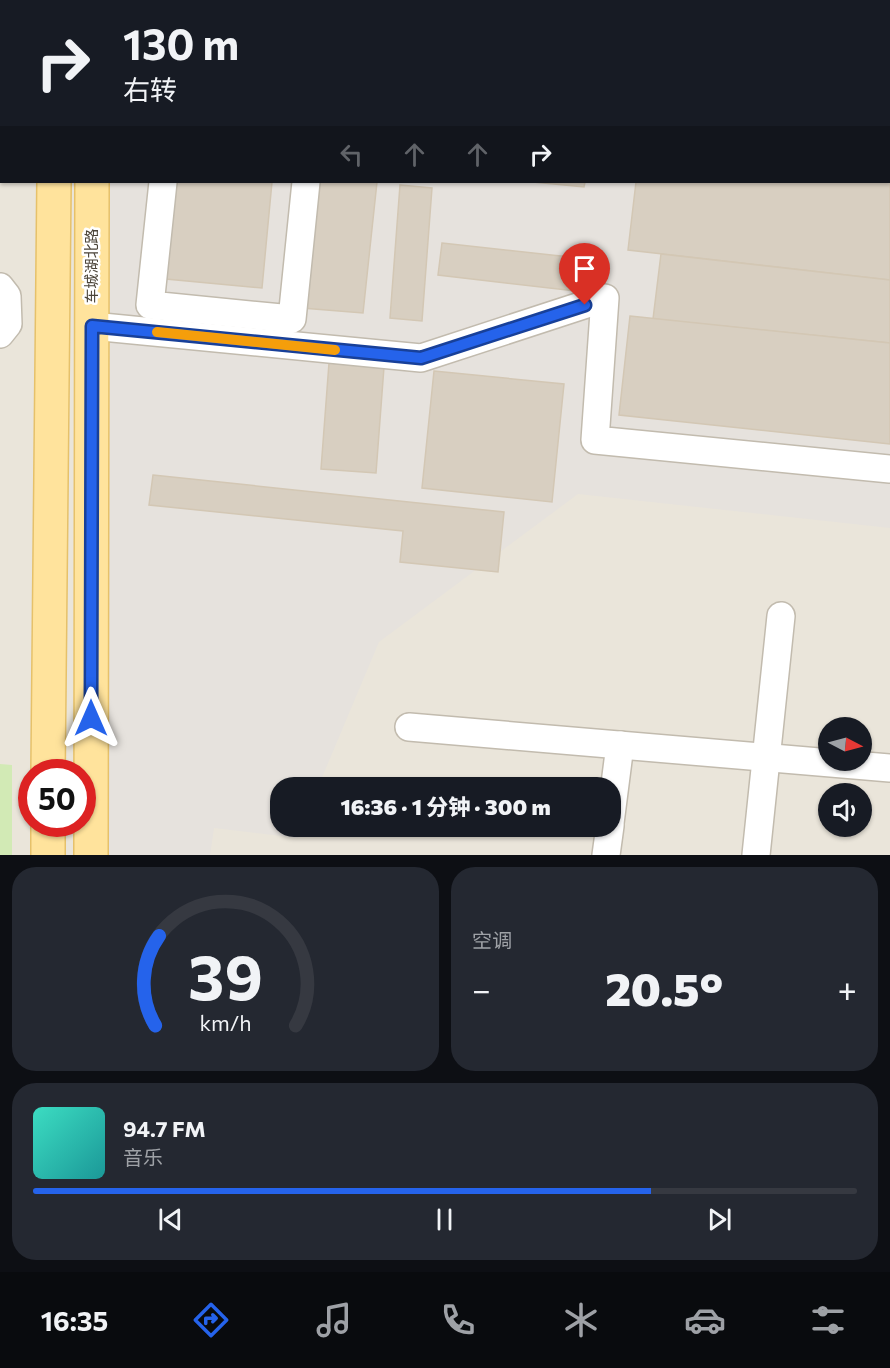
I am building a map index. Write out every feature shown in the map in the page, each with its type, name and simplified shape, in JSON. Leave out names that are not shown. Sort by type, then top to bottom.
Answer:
[{"type":"main road","points":[[48,759],[54,183]]},
{"type":"main road","name":"车城湖北路","points":[[91,855],[92,183]]},
{"type":"main road","points":[[48,837],[48,855]]},
{"type":"street","points":[[163,183],[150,305],[292,319],[306,183]]},
{"type":"street","points":[[92,326],[421,358],[605,298],[595,440],[890,469]]},
{"type":"street","points":[[756,855],[768,758],[780,616]]},
{"type":"street","points":[[409,727],[890,768]]},
{"type":"street","points":[[616,777],[620,745]]},
{"type":"street","points":[[606,855],[608,837]]},
{"type":"shaded area","points":[[0,183],[890,183],[890,855],[0,855]]},
{"type":"shaded area","points":[[92,183],[890,183],[890,528],[578,494],[379,642],[322,777],[270,777],[270,835],[214,828],[210,855],[91,855],[91,837],[96,837],[96,759],[91,759]]},
{"type":"green space","points":[[0,764],[12,765],[12,855],[0,855]]},
{"type":"building","points":[[175,183],[272,183],[262,288],[166,279]]},
{"type":"building","points":[[315,183],[377,183],[363,313],[302,308]]},
{"type":"building","points":[[543,183],[585,183],[584,187]]},
{"type":"building","points":[[636,183],[890,183],[890,280],[628,250]]},
{"type":"building","points":[[400,185],[432,188],[422,321],[390,318]]},
{"type":"building","points":[[442,243],[579,258],[575,291],[438,275]]},
{"type":"building","points":[[661,254],[890,280],[890,343],[653,319]]},
{"type":"building","points":[[630,316],[890,343],[890,444],[619,415]]},
{"type":"building","points":[[329,363],[384,367],[376,473],[321,469]]},
{"type":"building","points":[[434,371],[564,384],[552,502],[422,488]]},
{"type":"building","points":[[153,475],[504,512],[498,572],[400,562],[403,531],[149,505]]},
{"type":"slow traffic","points":[[157,332],[335,350]]},
{"type":"route","points":[[91,718],[92,326],[421,358],[585,305]]}]
